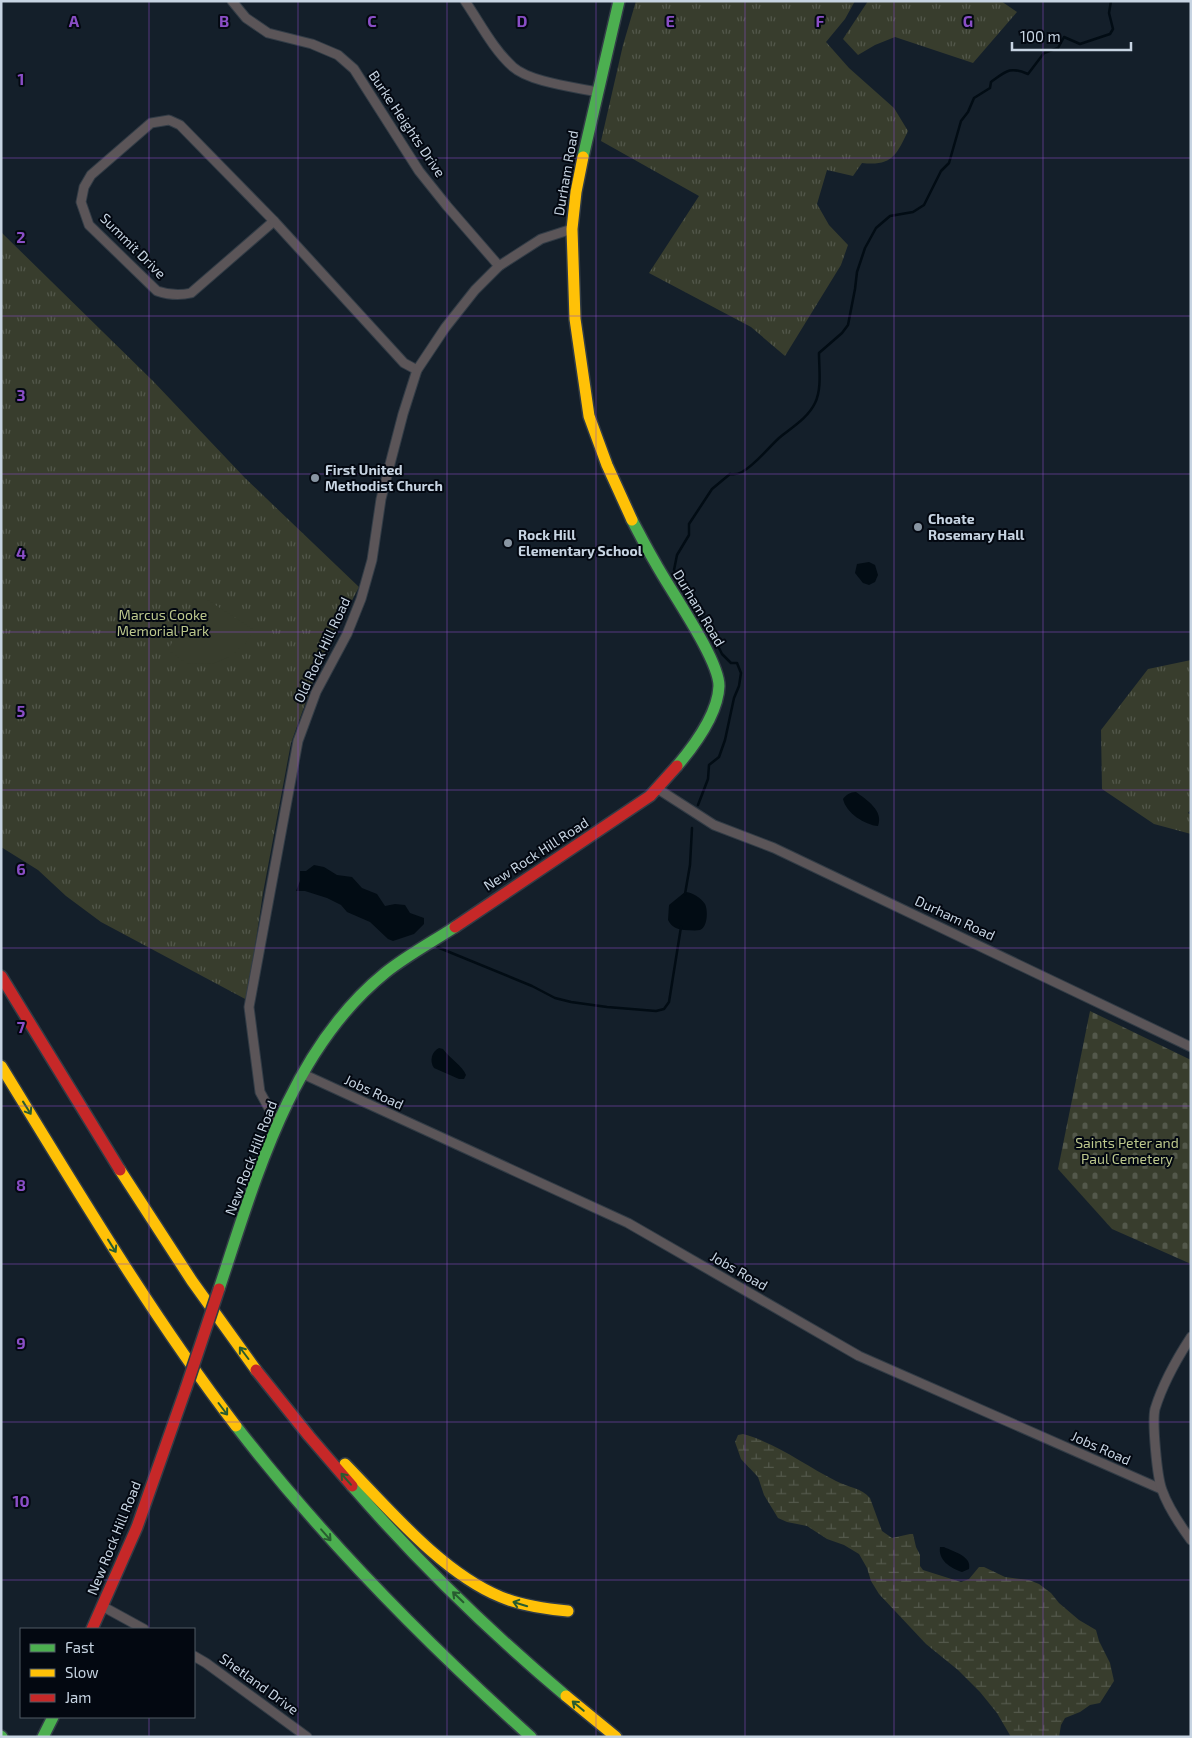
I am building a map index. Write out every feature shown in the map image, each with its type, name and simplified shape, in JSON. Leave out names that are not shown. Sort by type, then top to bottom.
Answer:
[{"type":"main road","name":"Durham Road","points":[[619,1],[576,192],[572,229],[575,319],[590,416],[607,465],[630,516],[655,563],[712,659],[719,684],[716,705],[705,725],[688,753],[658,789]]},
{"type":"main road","name":"New Rock Hill Road","points":[[92,1628],[137,1527],[278,1122],[303,1074],[345,1013],[385,973],[630,810],[658,789]]},
{"type":"main road","points":[[1,976],[132,1188],[193,1282],[244,1353],[312,1439],[391,1530],[466,1605],[546,1679],[616,1737]]},
{"type":"main road","points":[[1,1066],[148,1302],[202,1380],[250,1444],[334,1545],[389,1604],[456,1670],[531,1737]]},
{"type":"main road","points":[[312,1439],[338,1456],[419,1538],[449,1566],[467,1579],[487,1591],[513,1602],[537,1608],[568,1611]]},
{"type":"main road","points":[[43,1737],[52,1718]]},
{"type":"street","name":"Burke Heights Drive","points":[[232,1],[246,18],[268,33],[312,44],[338,55],[354,69],[419,171],[499,266]]},
{"type":"street","points":[[465,1],[496,49],[514,68],[536,79],[597,92]]},
{"type":"street","name":"Summit Drive","points":[[274,221],[191,292],[181,296],[168,295],[157,291],[90,225],[81,202],[84,187],[90,175],[151,123],[169,120],[180,125],[274,221],[404,363],[417,370]]},
{"type":"street","name":"Old Rock Hill Road","points":[[278,1122],[260,1092],[249,1007],[298,741],[316,692],[348,634],[360,599],[372,560],[381,499],[403,414],[417,370],[445,328],[475,290],[499,266],[541,239],[572,229]]},
{"type":"street","name":"Durham Road","points":[[658,789],[714,825],[774,848],[1191,1047]]},
{"type":"street","name":"Jobs Road","points":[[303,1074],[628,1223],[858,1356],[1162,1489]]},
{"type":"street","points":[[1191,1337],[1169,1372],[1155,1411],[1155,1445],[1162,1489],[1180,1526],[1191,1540]]},
{"type":"street","points":[[102,1606],[142,1628]]},
{"type":"street","name":"Shetland Drive","points":[[195,1657],[307,1737]]},
{"type":"green space","points":[[636,1],[855,1],[845,19],[826,42],[849,68],[894,108],[908,131],[896,153],[887,161],[872,164],[862,163],[853,176],[827,170],[817,204],[829,225],[848,245],[841,265],[785,356],[751,327],[649,273],[699,196],[601,141],[623,45]]},
{"type":"green space","points":[[868,1],[1001,1],[1017,12],[973,63],[895,37],[875,45],[858,55],[843,39]]},
{"type":"green space","name":"Marcus Cooke Memorial Park","points":[[1,232],[153,381],[245,478],[359,587],[321,660],[291,743],[263,893],[247,1000],[101,922],[66,896],[38,870],[1,847]]},
{"type":"green space","points":[[196,599],[206,599],[254,630],[245,644],[229,657],[212,664],[186,663],[168,650]]},
{"type":"green space","points":[[1191,660],[1191,809],[1188,813],[1191,815],[1191,834],[1154,824],[1102,789],[1101,730],[1148,669]]},
{"type":"green space","name":"Saints Peter and Paul Cemetery","points":[[1090,1011],[1191,1060],[1191,1264],[1112,1229],[1058,1169]]},
{"type":"green space","points":[[743,1434],[767,1443],[836,1481],[867,1495],[870,1498],[882,1531],[892,1538],[913,1534],[920,1555],[920,1566],[923,1570],[961,1582],[969,1579],[979,1567],[984,1567],[1005,1577],[1029,1580],[1039,1584],[1051,1593],[1059,1603],[1079,1620],[1096,1630],[1099,1641],[1110,1663],[1114,1681],[1100,1703],[1090,1705],[1080,1712],[1065,1718],[1061,1725],[1059,1737],[1011,1737],[997,1713],[980,1692],[958,1670],[926,1644],[879,1594],[859,1554],[844,1545],[827,1539],[807,1526],[778,1518],[764,1495],[758,1477],[741,1459],[735,1442],[738,1435]]},
{"type":"shaded area","points":[[869,562],[875,565],[878,575],[875,582],[869,585],[863,583],[855,573],[857,564]]},
{"type":"shaded area","points":[[856,792],[877,811],[879,815],[878,826],[862,821],[848,809],[843,799],[848,794]]},
{"type":"shaded area","points":[[314,865],[324,867],[337,875],[352,877],[362,888],[377,894],[385,906],[405,905],[410,913],[424,918],[424,924],[414,934],[393,941],[388,939],[370,922],[347,912],[341,905],[305,891],[296,891],[300,881],[300,871],[306,871]]},
{"type":"shaded area","points":[[685,892],[696,896],[705,904],[707,910],[706,922],[705,926],[700,930],[679,929],[668,920],[669,905]]},
{"type":"shaded area","points":[[439,1048],[443,1049],[462,1068],[466,1075],[464,1079],[459,1079],[434,1068],[432,1056]]},
{"type":"shaded area","points":[[940,1547],[944,1547],[965,1558],[968,1561],[969,1569],[962,1572],[949,1566],[941,1556]]},
{"type":"waterway","points":[[698,805],[708,779],[709,765],[719,757],[725,740],[741,673],[737,663],[731,663],[722,654],[708,626],[698,614],[674,570],[677,555],[689,535],[689,524],[712,489],[730,474],[739,473],[752,465],[779,438],[804,418],[812,408],[819,392],[819,353],[842,333],[848,325],[857,272],[865,248],[876,228],[890,216],[913,212],[924,205],[941,171],[949,163],[961,121],[968,112],[974,98],[990,88],[991,82],[1008,71],[1017,70],[1028,74],[1044,53],[1058,48],[1064,37],[1080,44],[1110,34],[1113,29],[1109,13],[1111,1]]},
{"type":"waterway","points":[[685,894],[690,865],[692,828]]},
{"type":"waterway","points":[[437,947],[532,986],[555,998],[607,1007],[656,1011],[664,1009],[669,1002],[681,927]]},
{"type":"traffic: fast","points":[[583,157],[619,1]]},
{"type":"traffic: fast","points":[[632,520],[703,642],[717,674],[718,696],[710,718],[691,749],[677,766]]},
{"type":"traffic: fast","points":[[219,1289],[247,1204],[280,1118],[300,1078],[324,1039],[352,1004],[385,973],[455,927]]},
{"type":"traffic: fast","points":[[236,1426],[304,1509],[376,1588],[452,1664],[531,1737]]},
{"type":"traffic: fast","points":[[352,1486],[455,1595],[566,1696]]},
{"type":"traffic: fast","points":[[43,1737],[52,1718]]},
{"type":"traffic: slow","points":[[583,157],[576,192],[572,229],[575,319],[589,416],[607,465],[632,520]]},
{"type":"traffic: slow","points":[[1,1066],[143,1294],[236,1426]]},
{"type":"traffic: slow","points":[[120,1170],[192,1281],[256,1370]]},
{"type":"traffic: slow","points":[[345,1464],[417,1538],[437,1556],[479,1586],[517,1603],[568,1611]]},
{"type":"traffic: slow","points":[[566,1696],[616,1737]]},
{"type":"traffic: jam","points":[[455,927],[650,796],[677,766]]},
{"type":"traffic: jam","points":[[1,976],[120,1170]]},
{"type":"traffic: jam","points":[[186,1388],[219,1289]]},
{"type":"traffic: jam","points":[[256,1370],[352,1486]]},
{"type":"traffic: jam","points":[[92,1628],[137,1527],[186,1388]]},
{"type":"place","name":"First United Methodist Church","points":[[315,478]]},
{"type":"place","name":"Choate Rosemary Hall","points":[[918,527]]},
{"type":"place","name":"Rock Hill Elementary School","points":[[508,543]]}]
